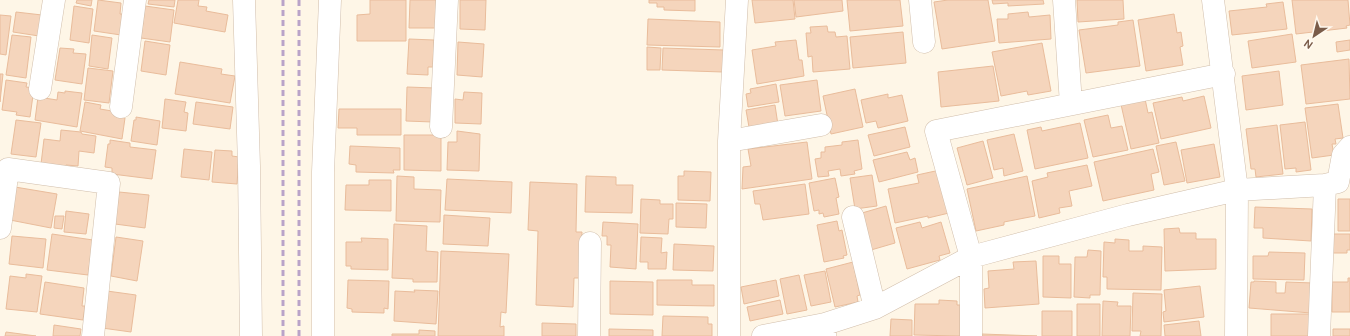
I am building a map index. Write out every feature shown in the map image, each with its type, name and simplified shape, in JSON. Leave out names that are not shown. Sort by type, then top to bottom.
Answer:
[{"type":"street","points":[[40,90],[54,0]]},
{"type":"street","points":[[121,107],[135,0]]},
{"type":"street","points":[[244,0],[249,174],[251,336]]},
{"type":"street","points":[[323,336],[322,172],[330,0]]},
{"type":"street","points":[[441,127],[447,0]]},
{"type":"street","points":[[729,336],[729,141],[737,0]]},
{"type":"street","points":[[920,0],[924,42]]},
{"type":"street","points":[[1064,0],[1072,104]]},
{"type":"street","points":[[1214,0],[1238,190],[1236,336]]},
{"type":"street","points":[[970,336],[971,257],[936,131],[1224,74]]},
{"type":"street","points":[[729,141],[821,125]]},
{"type":"street","points":[[763,336],[825,330],[875,308],[971,257],[1128,215],[1238,190],[1325,185],[1338,182],[1343,155],[1350,147]]},
{"type":"street","points":[[0,228],[4,165],[109,183],[93,336]]},
{"type":"street","points":[[1319,336],[1325,185]]},
{"type":"street","points":[[853,217],[875,308]]},
{"type":"street","points":[[589,336],[590,243]]},
{"type":"building","points":[[77,0],[92,0],[91,6],[76,3]]},
{"type":"building","points":[[98,0],[121,3],[120,14],[124,14],[121,35],[94,31]]},
{"type":"building","points":[[149,0],[175,0],[174,7],[148,4]]},
{"type":"building","points":[[178,0],[199,0],[198,6],[207,7],[206,11],[228,15],[225,32],[174,23]]},
{"type":"building","points":[[370,0],[406,0],[406,41],[357,41],[357,15],[370,14]]},
{"type":"building","points":[[410,0],[436,0],[436,28],[409,28]]},
{"type":"building","points":[[460,0],[486,0],[485,30],[460,29]]},
{"type":"building","points":[[649,0],[695,0],[695,11],[664,10],[664,7],[657,7],[657,3],[649,3]]},
{"type":"building","points":[[752,0],[793,0],[795,19],[755,23]]},
{"type":"building","points":[[794,0],[842,0],[843,11],[796,17]]},
{"type":"building","points":[[847,0],[900,0],[903,26],[850,31]]},
{"type":"building","points":[[948,0],[988,0],[995,41],[942,49],[934,2]]},
{"type":"building","points":[[992,0],[1043,0],[1044,4],[1008,6],[1008,3],[993,4]]},
{"type":"building","points":[[1077,0],[1123,0],[1124,19],[1078,22]]},
{"type":"building","points":[[1292,0],[1348,0],[1350,25],[1346,26],[1347,28],[1296,34]]},
{"type":"building","points":[[1283,2],[1287,29],[1232,35],[1229,11],[1267,7],[1266,4]]},
{"type":"building","points":[[74,6],[93,9],[89,43],[70,40]]},
{"type":"building","points":[[145,6],[174,10],[170,42],[141,38]]},
{"type":"building","points":[[16,12],[42,15],[39,36],[13,32]]},
{"type":"building","points":[[1028,12],[1029,17],[1050,15],[1051,39],[999,43],[997,19],[1008,19],[1008,14]]},
{"type":"building","points":[[1174,14],[1177,33],[1181,32],[1183,46],[1180,47],[1183,65],[1146,71],[1138,20]]},
{"type":"building","points":[[0,15],[11,16],[6,55],[0,54]]},
{"type":"building","points":[[648,19],[720,22],[720,47],[647,45]]},
{"type":"building","points":[[1133,20],[1140,66],[1086,73],[1079,30],[1118,25],[1118,22]]},
{"type":"building","points":[[827,26],[828,32],[835,32],[836,37],[847,36],[850,69],[813,72],[812,56],[808,57],[806,33],[811,33],[810,27]]},
{"type":"building","points":[[903,32],[906,63],[853,68],[850,37]]},
{"type":"building","points":[[1292,34],[1296,62],[1252,68],[1248,41]]},
{"type":"building","points":[[12,35],[31,37],[26,78],[6,75]]},
{"type":"building","points":[[92,35],[112,38],[108,69],[89,66]]},
{"type":"building","points":[[409,39],[434,40],[433,67],[428,67],[428,75],[407,74]]},
{"type":"building","points":[[796,40],[799,60],[802,60],[804,76],[757,84],[752,50],[776,46],[775,42]]},
{"type":"building","points":[[1350,40],[1350,50],[1337,52],[1336,42]]},
{"type":"building","points":[[145,41],[170,45],[166,75],[141,71]]},
{"type":"building","points":[[458,42],[484,44],[482,77],[457,75]]},
{"type":"building","points":[[1042,43],[1051,91],[1028,95],[1027,91],[1001,96],[992,52]]},
{"type":"building","points":[[647,47],[661,48],[660,70],[647,70]]},
{"type":"building","points":[[60,48],[74,49],[73,53],[86,54],[82,84],[55,80]]},
{"type":"building","points":[[663,48],[724,50],[723,72],[662,70]]},
{"type":"building","points":[[1349,59],[1350,99],[1306,104],[1301,65]]},
{"type":"building","points":[[180,62],[222,69],[221,74],[235,76],[230,103],[175,94]]},
{"type":"building","points":[[993,66],[999,101],[941,107],[938,72]]},
{"type":"building","points":[[88,68],[113,71],[109,103],[84,100]]},
{"type":"building","points":[[1279,71],[1283,105],[1246,110],[1242,76]]},
{"type":"building","points":[[0,74],[3,74],[0,102]]},
{"type":"building","points":[[6,80],[27,83],[26,87],[34,88],[30,117],[16,115],[17,112],[2,110]]},
{"type":"building","points":[[817,80],[821,111],[785,116],[780,85]]},
{"type":"building","points":[[776,84],[779,102],[748,107],[746,94],[751,93],[750,89]]},
{"type":"building","points":[[407,87],[435,88],[433,122],[406,121]]},
{"type":"building","points":[[855,89],[863,127],[831,134],[823,96]]},
{"type":"building","points":[[65,91],[82,93],[77,127],[35,120],[38,97],[57,100],[58,92],[65,93]]},
{"type":"building","points":[[464,92],[482,93],[481,124],[455,123],[455,99],[463,100]]},
{"type":"building","points":[[888,94],[888,98],[902,95],[908,121],[878,128],[876,121],[866,123],[861,100]]},
{"type":"building","points":[[1144,94],[1148,113],[1152,112],[1159,143],[1131,149],[1120,100]]},
{"type":"building","points":[[1204,96],[1211,128],[1161,139],[1153,103],[1182,97],[1183,101]]},
{"type":"building","points":[[165,99],[186,102],[184,112],[188,113],[186,131],[162,128]]},
{"type":"building","points":[[85,102],[101,105],[100,109],[118,112],[118,117],[125,118],[122,139],[80,131]]},
{"type":"building","points":[[196,102],[233,107],[230,129],[193,124]]},
{"type":"building","points":[[1338,104],[1343,138],[1335,139],[1336,144],[1332,144],[1334,155],[1312,158],[1305,108]]},
{"type":"building","points":[[775,105],[778,125],[749,127],[746,110]]},
{"type":"building","points":[[339,109],[401,109],[401,135],[357,135],[357,128],[338,128]]},
{"type":"building","points":[[1108,115],[1111,128],[1122,126],[1128,150],[1093,157],[1084,120]]},
{"type":"building","points":[[136,117],[160,121],[157,145],[131,141],[134,120],[136,120]]},
{"type":"building","points":[[16,120],[41,123],[36,157],[11,154]]},
{"type":"building","points":[[1305,122],[1311,170],[1296,172],[1296,168],[1285,169],[1280,125]]},
{"type":"building","points":[[1080,123],[1088,158],[1035,169],[1027,130],[1041,127],[1042,131]]},
{"type":"building","points":[[1277,125],[1283,174],[1256,177],[1255,169],[1251,169],[1246,129]]},
{"type":"building","points":[[905,127],[910,147],[874,156],[868,135]]},
{"type":"building","points":[[61,130],[81,132],[82,134],[96,136],[94,153],[79,151],[78,166],[66,165],[65,167],[41,164],[44,139],[60,141]]},
{"type":"building","points":[[457,131],[480,134],[479,171],[447,170],[448,142],[457,142]]},
{"type":"building","points":[[1014,134],[1023,171],[1004,176],[1003,168],[994,170],[987,140]]},
{"type":"building","points":[[404,135],[441,135],[441,171],[404,170]]},
{"type":"building","points":[[110,140],[130,143],[130,147],[156,150],[152,179],[112,174],[112,168],[105,167],[108,144],[110,144]]},
{"type":"building","points":[[858,140],[862,169],[854,171],[855,174],[841,176],[840,169],[828,171],[829,176],[818,177],[815,159],[821,158],[821,152],[825,152],[825,147],[842,145],[842,142]]},
{"type":"building","points":[[983,141],[993,178],[967,185],[957,148]]},
{"type":"building","points":[[807,142],[812,179],[742,189],[743,167],[751,166],[748,149]]},
{"type":"building","points":[[1176,142],[1185,181],[1164,185],[1156,146]]},
{"type":"building","points":[[1214,144],[1220,177],[1187,183],[1181,150]]},
{"type":"building","points":[[350,146],[400,148],[400,170],[393,170],[394,173],[356,172],[356,165],[349,164]]},
{"type":"building","points":[[184,149],[212,152],[209,180],[181,177]]},
{"type":"building","points":[[1153,149],[1159,172],[1151,174],[1154,190],[1103,201],[1094,162]]},
{"type":"building","points":[[215,150],[232,151],[232,156],[239,157],[237,184],[212,182]]},
{"type":"building","points":[[907,152],[910,160],[915,158],[918,172],[879,182],[873,160]]},
{"type":"building","points":[[1087,165],[1092,186],[1069,191],[1072,206],[1059,208],[1060,213],[1039,218],[1032,181],[1048,177],[1047,173]]},
{"type":"building","points":[[940,170],[949,213],[895,223],[888,189],[919,183],[917,175]]},
{"type":"building","points":[[684,171],[711,172],[710,201],[678,200],[678,176],[684,176]]},
{"type":"building","points":[[872,175],[877,206],[855,209],[850,178]]},
{"type":"building","points":[[397,176],[414,177],[414,189],[441,190],[440,222],[396,221]]},
{"type":"building","points":[[586,176],[616,177],[616,185],[633,185],[632,213],[585,212]]},
{"type":"building","points":[[1027,176],[1035,216],[1004,222],[1004,225],[976,231],[967,189]]},
{"type":"building","points":[[835,178],[839,197],[836,198],[839,214],[824,217],[823,213],[819,214],[819,210],[814,211],[809,183]]},
{"type":"building","points":[[447,179],[512,182],[511,213],[445,210]]},
{"type":"building","points":[[369,180],[391,180],[391,211],[345,210],[346,185],[369,185]]},
{"type":"building","points":[[530,182],[577,184],[576,232],[582,232],[580,278],[574,278],[573,307],[536,305],[538,231],[528,230]]},
{"type":"building","points":[[805,184],[809,214],[763,220],[760,204],[755,204],[753,191]]},
{"type":"building","points":[[15,187],[57,194],[51,228],[10,220]]},
{"type":"building","points":[[119,192],[149,195],[145,228],[115,224]]},
{"type":"building","points":[[641,199],[660,200],[660,204],[673,204],[673,219],[669,219],[668,234],[640,233]]},
{"type":"building","points":[[1338,199],[1350,199],[1350,231],[1338,231]]},
{"type":"building","points":[[676,203],[707,204],[706,228],[676,227]]},
{"type":"building","points":[[886,206],[895,243],[871,250],[862,213]]},
{"type":"building","points":[[1255,207],[1312,209],[1311,241],[1263,238],[1263,228],[1254,228]]},
{"type":"building","points":[[66,211],[89,214],[86,234],[64,232]]},
{"type":"building","points":[[444,215],[490,218],[488,246],[443,244]]},
{"type":"building","points":[[55,216],[64,216],[62,229],[54,228]]},
{"type":"building","points":[[837,221],[839,231],[842,230],[847,255],[843,256],[844,258],[824,262],[817,225]]},
{"type":"building","points":[[603,222],[638,224],[636,269],[610,267],[611,245],[607,245],[607,236],[602,236]]},
{"type":"building","points":[[920,222],[922,228],[941,222],[950,253],[939,256],[940,260],[907,269],[896,228]]},
{"type":"building","points":[[394,224],[427,226],[426,251],[438,252],[437,282],[413,282],[413,279],[392,278]]},
{"type":"building","points":[[1179,228],[1180,233],[1196,233],[1196,239],[1216,239],[1216,269],[1165,271],[1164,229]]},
{"type":"building","points":[[52,234],[93,240],[88,275],[47,270]]},
{"type":"building","points":[[1333,234],[1350,234],[1350,250],[1347,250],[1347,253],[1333,253]]},
{"type":"building","points":[[12,236],[46,239],[43,268],[9,264]]},
{"type":"building","points":[[116,237],[143,241],[137,281],[111,276]]},
{"type":"building","points":[[641,237],[662,238],[661,253],[667,252],[666,269],[648,269],[648,262],[640,262]]},
{"type":"building","points":[[361,238],[388,239],[388,270],[351,269],[351,266],[346,266],[346,242],[362,242]]},
{"type":"building","points":[[1115,239],[1129,240],[1129,251],[1143,251],[1143,246],[1162,247],[1161,290],[1107,289],[1107,277],[1103,277],[1104,242],[1115,243]]},
{"type":"building","points":[[674,244],[714,246],[713,271],[673,270]]},
{"type":"building","points":[[1088,250],[1101,251],[1100,295],[1090,295],[1090,298],[1074,297],[1075,257],[1087,257]]},
{"type":"building","points":[[441,251],[509,254],[506,313],[501,312],[500,327],[504,326],[504,336],[438,336]]},
{"type":"building","points":[[1269,252],[1305,253],[1304,280],[1253,279],[1253,256],[1268,256]]},
{"type":"building","points":[[1043,256],[1059,256],[1059,264],[1071,264],[1071,298],[1043,297]]},
{"type":"building","points":[[1036,261],[1039,304],[985,308],[984,289],[989,288],[988,271],[1014,269],[1013,262]]},
{"type":"building","points":[[853,262],[860,295],[857,296],[858,302],[835,307],[826,269]]},
{"type":"building","points":[[825,271],[831,302],[811,306],[804,275]]},
{"type":"building","points":[[26,274],[42,276],[37,312],[6,309],[10,276],[26,278]]},
{"type":"building","points":[[799,275],[807,310],[787,314],[780,279]]},
{"type":"building","points":[[1348,278],[1350,278],[1350,312],[1332,312],[1332,282],[1348,282]]},
{"type":"building","points":[[348,280],[389,281],[388,309],[384,308],[384,313],[352,312],[352,309],[347,308]]},
{"type":"building","points":[[657,280],[692,280],[692,285],[714,285],[714,306],[657,305]]},
{"type":"building","points":[[776,280],[779,296],[744,304],[741,287]]},
{"type":"building","points":[[610,281],[653,282],[653,315],[610,314]]},
{"type":"building","points":[[45,282],[84,288],[82,306],[85,306],[83,320],[40,314]]},
{"type":"building","points":[[1251,282],[1276,282],[1276,293],[1285,293],[1286,282],[1313,283],[1311,313],[1249,308]]},
{"type":"building","points":[[1200,286],[1204,317],[1164,322],[1163,312],[1166,311],[1164,290]]},
{"type":"building","points":[[414,290],[438,291],[436,324],[394,321],[395,291],[415,292]]},
{"type":"building","points":[[107,291],[136,295],[131,332],[102,328]]},
{"type":"building","points":[[1133,293],[1162,294],[1161,336],[1140,336],[1141,331],[1132,331]]},
{"type":"building","points":[[780,300],[783,314],[750,321],[747,307]]},
{"type":"building","points":[[939,300],[957,301],[957,305],[960,305],[960,336],[914,335],[915,304],[939,304]]},
{"type":"building","points":[[1103,301],[1118,302],[1117,306],[1131,306],[1130,336],[1102,336]]},
{"type":"building","points":[[1077,304],[1100,304],[1100,336],[1077,336]]},
{"type":"building","points":[[1042,311],[1072,311],[1072,336],[1042,336]]},
{"type":"building","points":[[1271,314],[1311,314],[1310,336],[1271,336]]},
{"type":"building","points":[[663,316],[708,317],[708,324],[712,324],[712,336],[662,336]]},
{"type":"building","points":[[891,319],[912,320],[912,336],[890,336]]},
{"type":"building","points":[[1199,321],[1201,336],[1165,336],[1164,325]]},
{"type":"building","points":[[542,323],[576,324],[576,336],[542,336]]},
{"type":"building","points":[[54,325],[81,329],[80,336],[53,336]]},
{"type":"building","points":[[609,329],[653,330],[653,336],[609,336]]},
{"type":"building","points":[[1333,329],[1350,329],[1350,336],[1333,336]]},
{"type":"building","points":[[419,330],[435,331],[435,336],[392,336],[392,334],[419,334]]},
{"type":"building","points":[[6,332],[36,336],[5,336]]},
{"type":"building","points":[[982,334],[1037,336],[982,336]]},
{"type":"railway","points":[[283,0],[283,336]]},
{"type":"railway","points":[[299,0],[299,336]]}]
